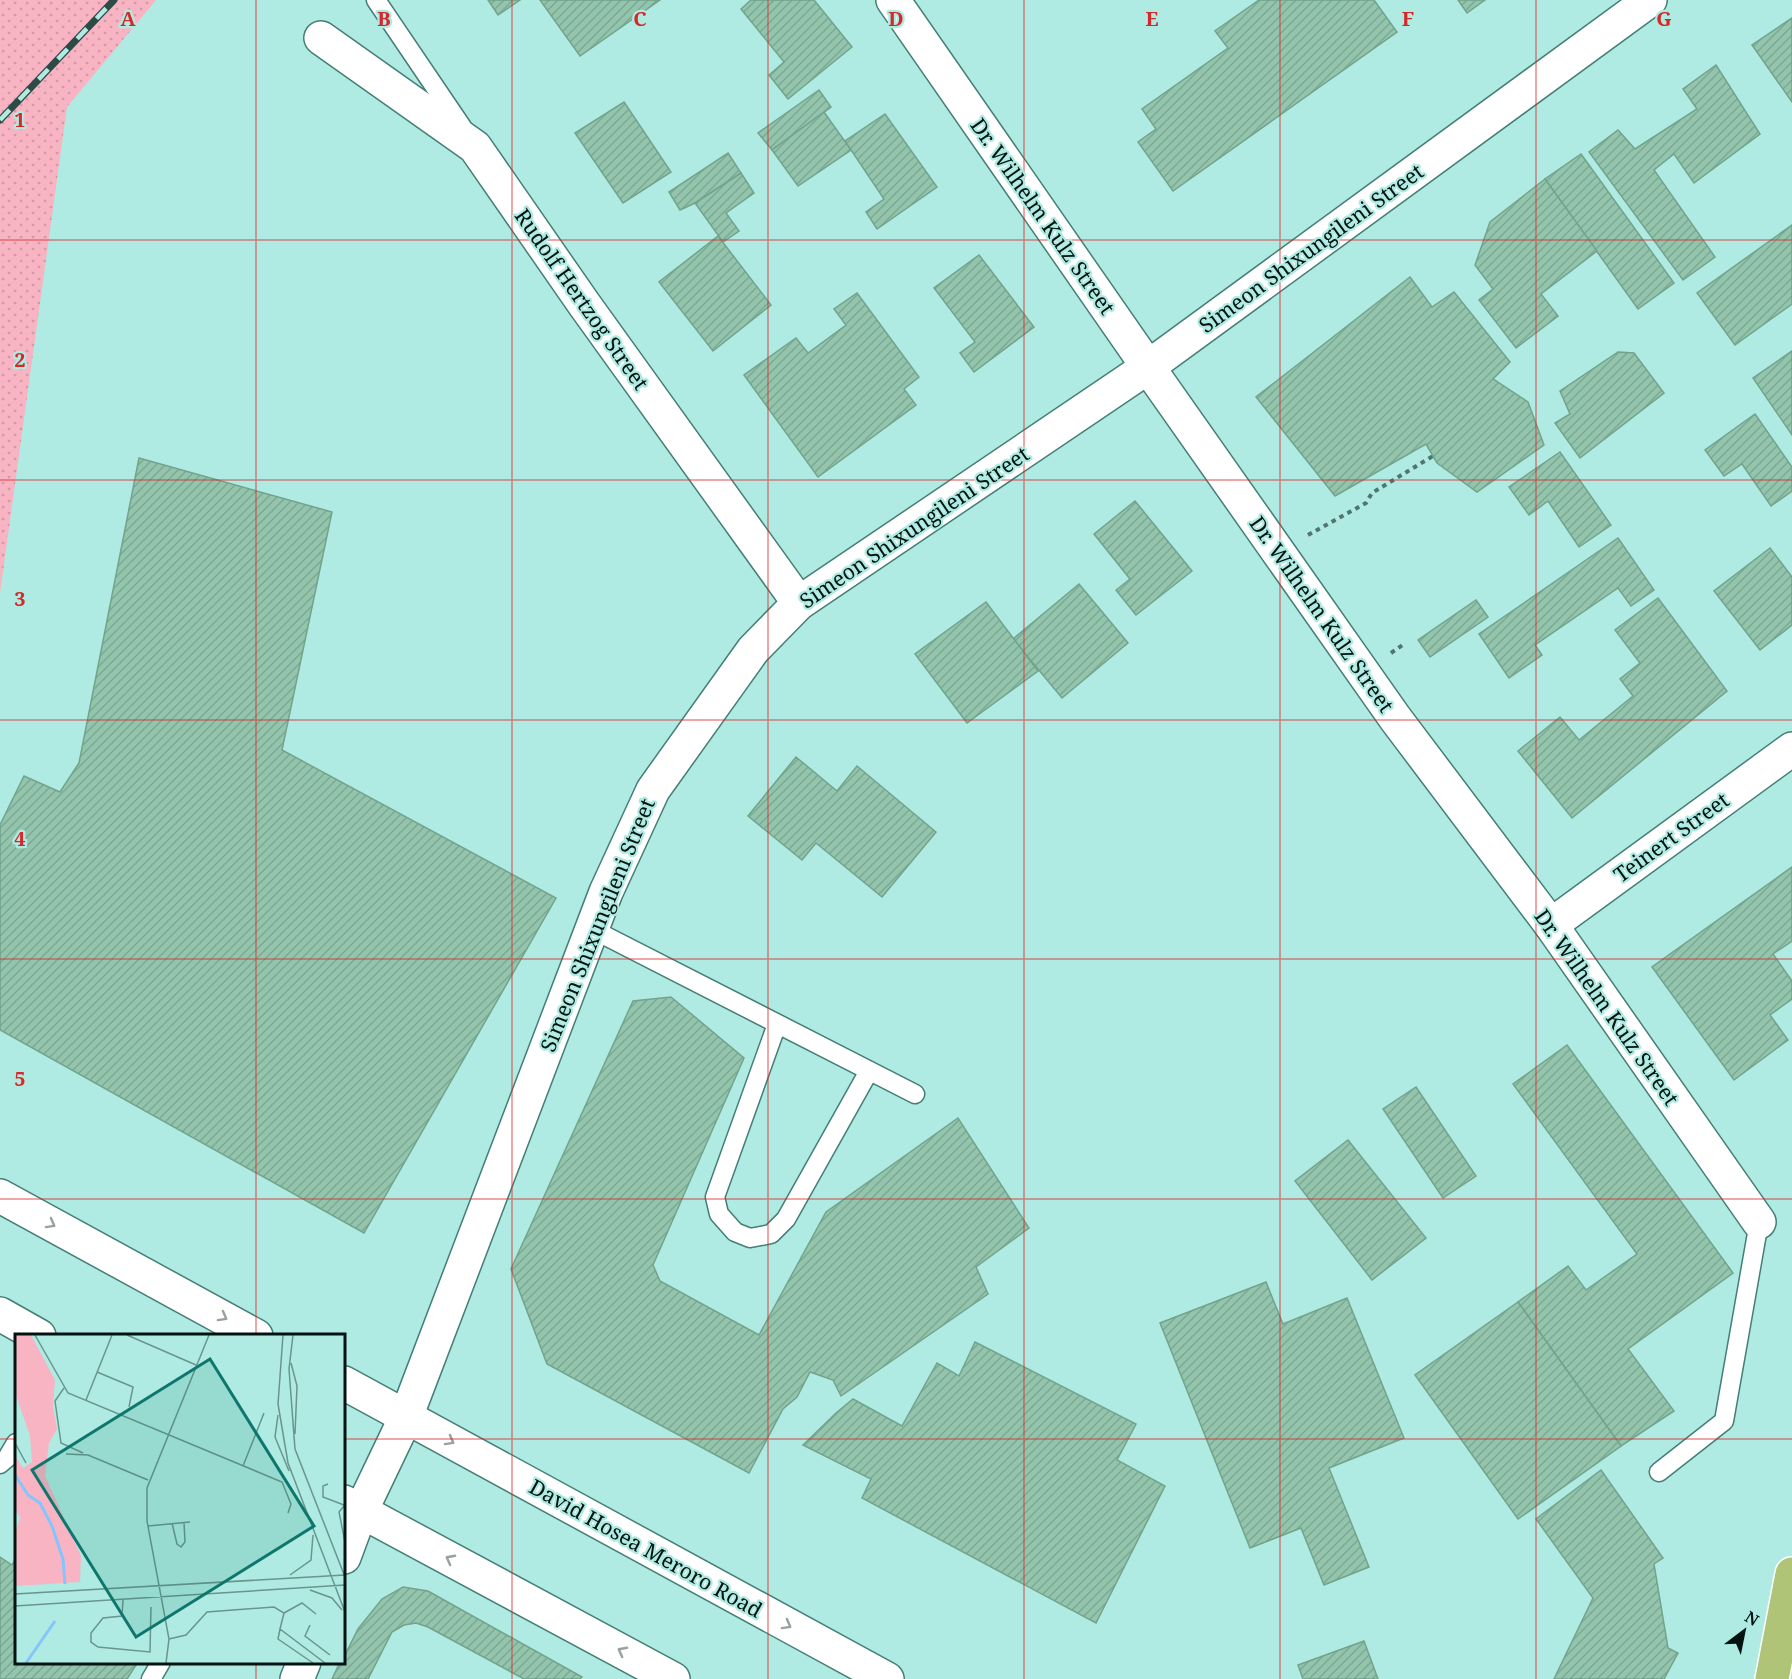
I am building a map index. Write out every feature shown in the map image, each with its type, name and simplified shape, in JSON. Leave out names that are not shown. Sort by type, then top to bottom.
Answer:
[{"type":"main road","points":[[1771,1675],[1792,1574]]},
{"type":"street","name":"Dr. Wilhelm Kulz Street","points":[[893,0],[1148,368],[1395,718],[1551,925],[1759,1222]]},
{"type":"street","name":"Simeon Shixungileni Street","points":[[406,1417],[606,892],[653,790],[753,650],[800,603],[1148,368],[1650,0]]},
{"type":"street","name":"Rudolf Hertzog Street","points":[[321,38],[476,147],[584,304],[800,603]]},
{"type":"street","name":"Teinert Street","points":[[1551,925],[1792,749]]},
{"type":"street","points":[[0,1196],[254,1334]]},
{"type":"street","points":[[0,1314],[37,1334]]},
{"type":"street","name":"David Hosea Meroro Road","points":[[345,1384],[887,1679]]},
{"type":"street","points":[[345,1551],[352,1507],[406,1417]]},
{"type":"street","points":[[352,1507],[673,1679]]},
{"type":"street","points":[[297,1679],[303,1664]]},
{"type":"lane","points":[[376,0],[476,147]]},
{"type":"lane","points":[[592,929],[915,1094]]},
{"type":"lane","points":[[777,1024],[715,1197],[719,1214],[735,1232],[750,1238],[771,1234],[786,1219],[869,1071]]},
{"type":"lane","points":[[1659,1472],[1724,1421],[1759,1222]]},
{"type":"lane","points":[[0,1464],[8,1458],[15,1445]]},
{"type":"lane","points":[[151,1679],[160,1664]]},
{"type":"path","points":[[1305,537],[1366,503],[1372,493],[1433,456]]},
{"type":"path","points":[[1388,655],[1404,644]]},
{"type":"shaded area","points":[[0,0],[156,0],[67,107],[0,593]]},
{"type":"building","points":[[488,0],[520,0],[498,15]]},
{"type":"building","points":[[540,0],[660,0],[580,56]]},
{"type":"building","points":[[751,0],[814,0],[852,47],[788,99],[769,75],[784,62],[741,9]]},
{"type":"building","points":[[1259,0],[1374,0],[1397,32],[1173,191],[1138,142],[1156,129],[1142,109],[1228,48],[1215,31]]},
{"type":"building","points":[[1458,0],[1485,0],[1467,13]]},
{"type":"building","points":[[1792,18],[1792,102],[1752,45]]},
{"type":"building","points":[[1716,65],[1760,134],[1694,183],[1674,154],[1654,170],[1715,257],[1683,280],[1589,152],[1618,130],[1635,149],[1697,109],[1683,89]]},
{"type":"building","points":[[819,90],[831,107],[772,150],[758,133]]},
{"type":"building","points":[[624,102],[671,172],[623,203],[575,133]]},
{"type":"building","points":[[824,112],[851,150],[798,186],[772,150]]},
{"type":"building","points":[[885,114],[937,187],[877,229],[866,212],[884,199],[845,141]]},
{"type":"building","points":[[728,153],[741,173],[680,210],[669,192]]},
{"type":"building","points":[[1581,154],[1674,283],[1638,309],[1545,179]]},
{"type":"building","points":[[741,173],[754,193],[726,213],[739,231],[723,242],[695,203]]},
{"type":"building","points":[[1545,179],[1597,251],[1541,294],[1558,316],[1516,348],[1479,300],[1493,289],[1475,265],[1490,222]]},
{"type":"building","points":[[1792,225],[1792,304],[1735,345],[1697,293]]},
{"type":"building","points":[[718,236],[771,305],[713,351],[659,282]]},
{"type":"building","points":[[979,255],[1034,327],[974,372],[960,353],[975,342],[934,288]]},
{"type":"building","points":[[1410,277],[1432,307],[1454,292],[1510,362],[1493,379],[1528,402],[1544,445],[1477,492],[1437,463],[1426,444],[1335,496],[1256,397]]},
{"type":"building","points":[[857,293],[919,377],[904,389],[916,405],[818,477],[744,375],[796,338],[808,353],[846,325],[834,309]]},
{"type":"building","points":[[1792,351],[1792,435],[1753,378]]},
{"type":"building","points":[[1618,352],[1634,353],[1664,393],[1580,458],[1555,423],[1570,414],[1560,391]]},
{"type":"building","points":[[1755,414],[1792,467],[1792,491],[1771,506],[1742,464],[1724,476],[1705,450]]},
{"type":"building","points":[[1560,452],[1611,525],[1579,547],[1548,501],[1529,515],[1509,487]]},
{"type":"building","points":[[139,458],[332,512],[282,750],[556,898],[364,1233],[0,1030],[0,825],[24,776],[60,792],[79,763]]},
{"type":"building","points":[[1135,501],[1192,571],[1136,615],[1116,590],[1130,579],[1094,534]]},
{"type":"building","points":[[1618,538],[1654,590],[1631,606],[1618,588],[1535,645],[1542,655],[1509,678],[1479,634]]},
{"type":"building","points":[[1770,548],[1792,577],[1792,625],[1760,650],[1714,591]]},
{"type":"building","points":[[1079,584],[1128,643],[1062,698],[1013,639]]},
{"type":"building","points":[[1658,598],[1727,691],[1572,818],[1518,751],[1560,717],[1579,740],[1633,696],[1620,679],[1640,663],[1615,630]]},
{"type":"building","points":[[1476,600],[1488,617],[1430,657],[1418,640]]},
{"type":"building","points":[[986,602],[1038,671],[967,723],[915,654]]},
{"type":"building","points":[[796,757],[837,791],[857,766],[936,832],[882,897],[816,843],[802,860],[748,816]]},
{"type":"building","points":[[1792,867],[1792,941],[1773,954],[1792,981],[1792,999],[1770,1015],[1788,1040],[1734,1080],[1652,967]]},
{"type":"building","points":[[671,997],[744,1058],[653,1265],[660,1281],[759,1335],[826,1212],[958,1118],[1029,1228],[976,1267],[988,1294],[841,1396],[833,1380],[810,1372],[797,1397],[783,1409],[749,1473],[547,1364],[511,1269],[633,1001]]},
{"type":"building","points":[[1567,1045],[1733,1273],[1628,1349],[1674,1411],[1621,1446],[1518,1302],[1568,1266],[1586,1290],[1637,1254],[1513,1084]]},
{"type":"building","points":[[1416,1087],[1476,1176],[1443,1198],[1383,1109]]},
{"type":"building","points":[[1348,1140],[1426,1238],[1372,1280],[1295,1181]]},
{"type":"building","points":[[1266,1282],[1283,1324],[1347,1298],[1404,1438],[1329,1468],[1369,1567],[1324,1585],[1301,1528],[1250,1548],[1160,1323]]},
{"type":"building","points":[[1518,1302],[1621,1446],[1518,1519],[1415,1375]]},
{"type":"building","points":[[975,1342],[1136,1424],[1117,1460],[1165,1486],[1096,1623],[862,1498],[871,1479],[803,1445],[853,1399],[902,1426],[937,1363],[959,1376]]},
{"type":"building","points":[[1601,1470],[1663,1558],[1654,1564],[1668,1648],[1678,1653],[1664,1679],[1554,1679],[1593,1598],[1536,1519]]},
{"type":"building","points":[[0,1557],[12,1565],[15,1560],[15,1664],[137,1664],[127,1679],[0,1679]]},
{"type":"building","points":[[403,1587],[428,1591],[582,1677],[580,1679],[524,1679],[428,1627],[416,1623],[404,1625],[392,1632],[368,1679],[332,1679],[339,1664],[345,1664],[345,1655],[358,1629],[382,1599]]},
{"type":"building","points":[[1364,1641],[1378,1679],[1303,1679],[1298,1665]]},
{"type":"railway","points":[[0,120],[114,0]]}]
